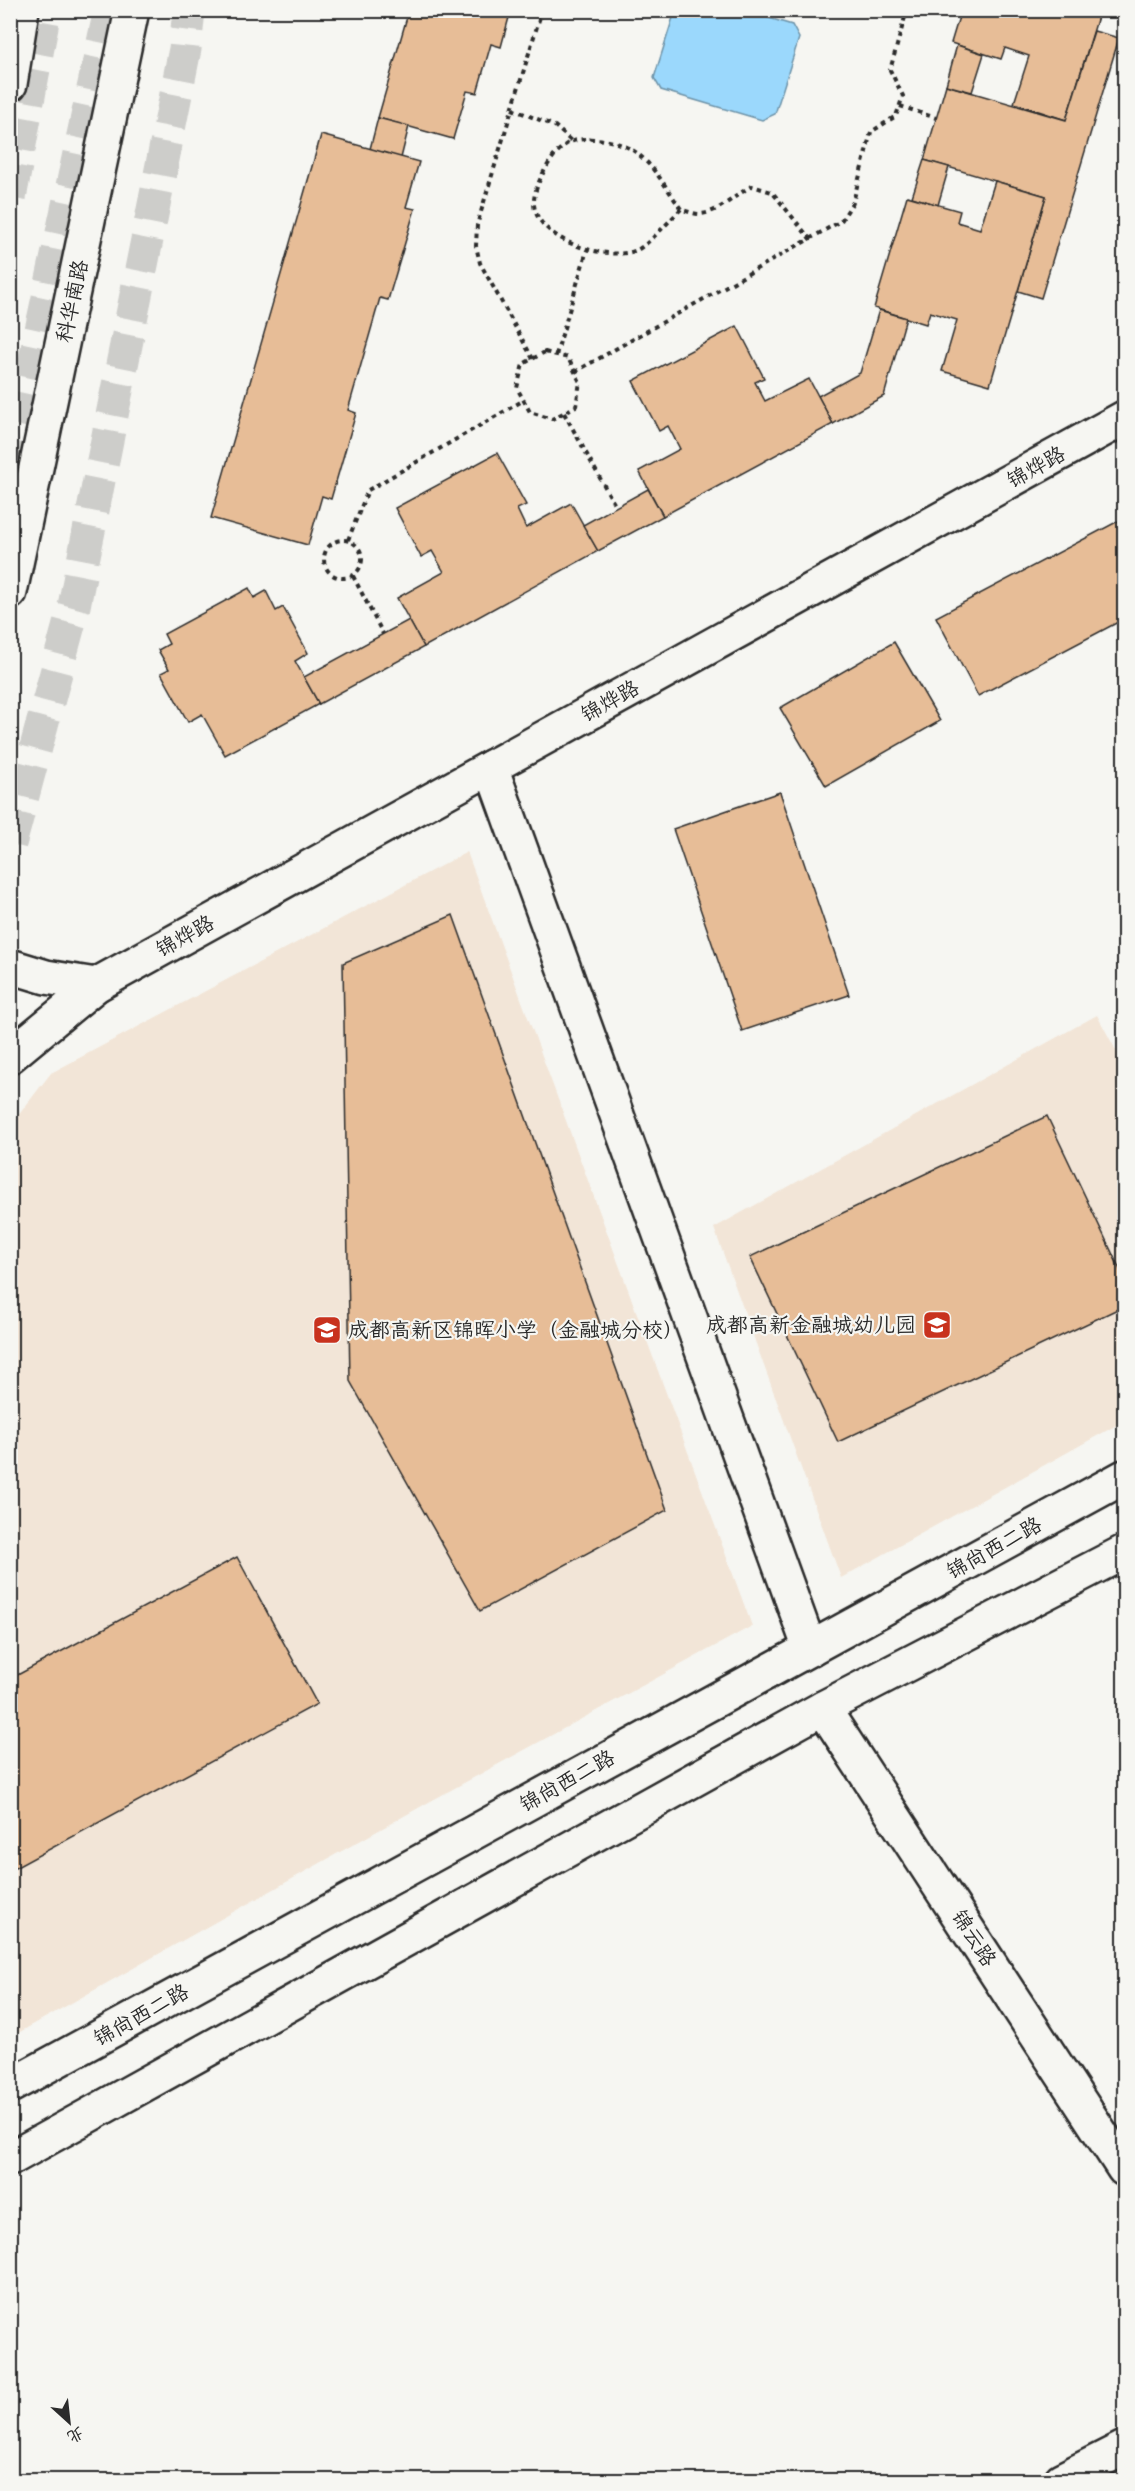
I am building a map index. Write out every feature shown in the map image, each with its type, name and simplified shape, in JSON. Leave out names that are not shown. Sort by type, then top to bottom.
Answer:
[{"type":"street","points":[[10,84],[22,10]]},
{"type":"street","name":"科华南路","points":[[10,592],[132,10]]},
{"type":"street","name":"锦烨路","points":[[10,1056],[96,985],[1125,418]]},
{"type":"street","points":[[491,767],[810,1648]]},
{"type":"street","points":[[10,966],[46,978],[96,985]]},
{"type":"street","name":"锦尚西二路","points":[[10,2086],[1125,1477]]},
{"type":"street","points":[[10,2159],[823,1708],[1125,1552]]},
{"type":"street","name":"锦云路","points":[[823,1708],[1125,2169]]},
{"type":"street","points":[[1061,2481],[1125,2448]]},
{"type":"path","points":[[533,359],[480,263],[476,246],[477,225],[542,10]]},
{"type":"path","points":[[575,372],[841,221],[853,202],[871,132],[897,116],[903,96],[890,70],[907,12],[895,10]]},
{"type":"path","points":[[900,106],[936,118]]},
{"type":"path","points":[[512,109],[555,126],[571,141]]},
{"type":"path","points":[[681,209],[638,249],[617,255],[587,250],[558,237],[541,222],[533,202],[538,180],[559,151],[571,141],[598,139],[631,150],[654,171],[681,209],[699,214],[719,208],[736,194],[752,186],[772,192],[811,240]]},
{"type":"path","points":[[556,355],[587,250]]},
{"type":"path","points":[[546,352],[556,355],[567,358],[580,382],[576,406],[552,419],[530,412],[517,388],[523,364],[546,352]]},
{"type":"path","points":[[348,540],[368,490],[524,400]]},
{"type":"path","points":[[564,413],[616,507]]},
{"type":"path","points":[[348,540],[359,548],[363,560],[353,576],[341,578],[329,572],[324,562],[327,549],[331,544],[348,540]]},
{"type":"path","points":[[353,576],[383,634]]},
{"type":"shaded area","name":"成都高新区锦晖小学（金融城分校）","points":[[467,852],[752,1626],[429,1802],[11,2037],[10,1126],[51,1073]]},
{"type":"shaded area","name":"成都高新金融城幼儿园","points":[[1097,1015],[1124,1065],[1124,1421],[841,1578],[714,1228]]},
{"type":"water","points":[[675,11],[746,11],[792,25],[799,38],[775,114],[762,120],[661,90],[654,78]]},
{"type":"building","points":[[409,10],[511,10],[501,47],[491,44],[477,93],[467,91],[453,139],[378,118]]},
{"type":"building","points":[[961,10],[1100,10],[1066,120],[1014,103],[1029,56],[1005,48],[1001,59],[951,43]]},
{"type":"building","points":[[1094,31],[1119,38],[1041,298],[1018,291],[1046,196],[924,160],[946,85],[1066,120]]},
{"type":"building","points":[[957,45],[984,54],[972,92],[946,85]]},
{"type":"building","points":[[378,118],[409,126],[401,158],[370,149]]},
{"type":"building","points":[[321,135],[419,162],[406,207],[415,209],[388,300],[380,298],[348,410],[356,413],[331,499],[322,496],[308,545],[211,518]]},
{"type":"building","points":[[924,160],[949,167],[938,205],[912,197]]},
{"type":"building","points":[[995,181],[1046,196],[990,385],[942,371],[957,320],[930,312],[926,324],[874,308],[907,196],[960,211],[957,222],[980,229]]},
{"type":"building","points":[[879,310],[906,318],[884,396],[833,424],[818,396],[860,373]]},
{"type":"building","points":[[737,326],[764,378],[755,382],[765,401],[809,379],[833,424],[663,516],[639,471],[680,449],[668,426],[659,431],[633,381]]},
{"type":"building","points":[[497,453],[526,505],[517,509],[526,528],[571,503],[598,551],[424,647],[397,598],[444,572],[432,551],[421,557],[395,508]]},
{"type":"building","points":[[648,489],[663,516],[598,551],[583,525]]},
{"type":"building","points":[[1124,518],[1124,619],[978,696],[936,617]]},
{"type":"building","points":[[249,588],[254,598],[266,591],[276,611],[283,607],[308,653],[295,661],[319,704],[225,755],[202,714],[188,722],[161,673],[169,669],[158,650],[169,644],[164,634]]},
{"type":"building","points":[[409,620],[424,647],[319,704],[304,677]]},
{"type":"building","points":[[894,642],[940,721],[826,786],[780,708]]},
{"type":"building","points":[[780,792],[849,995],[742,1031],[673,829]]},
{"type":"building","points":[[453,915],[667,1510],[480,1611],[350,1381],[343,963]]},
{"type":"building","points":[[1047,1116],[1124,1278],[1124,1306],[838,1442],[750,1257]]},
{"type":"building","points":[[237,1557],[317,1704],[15,1868],[10,1859],[10,1679]]},
{"type":"tunnel","points":[[10,198],[45,10]]},
{"type":"tunnel","points":[[10,474],[110,10]]},
{"type":"tunnel","points":[[10,844],[74,606],[185,49],[189,10]]},
{"type":"place","name":"成都高新金融城幼儿园","points":[[937,1325]]},
{"type":"place","name":"成都高新区锦晖小学（金融城分校）","points":[[327,1330]]}]
